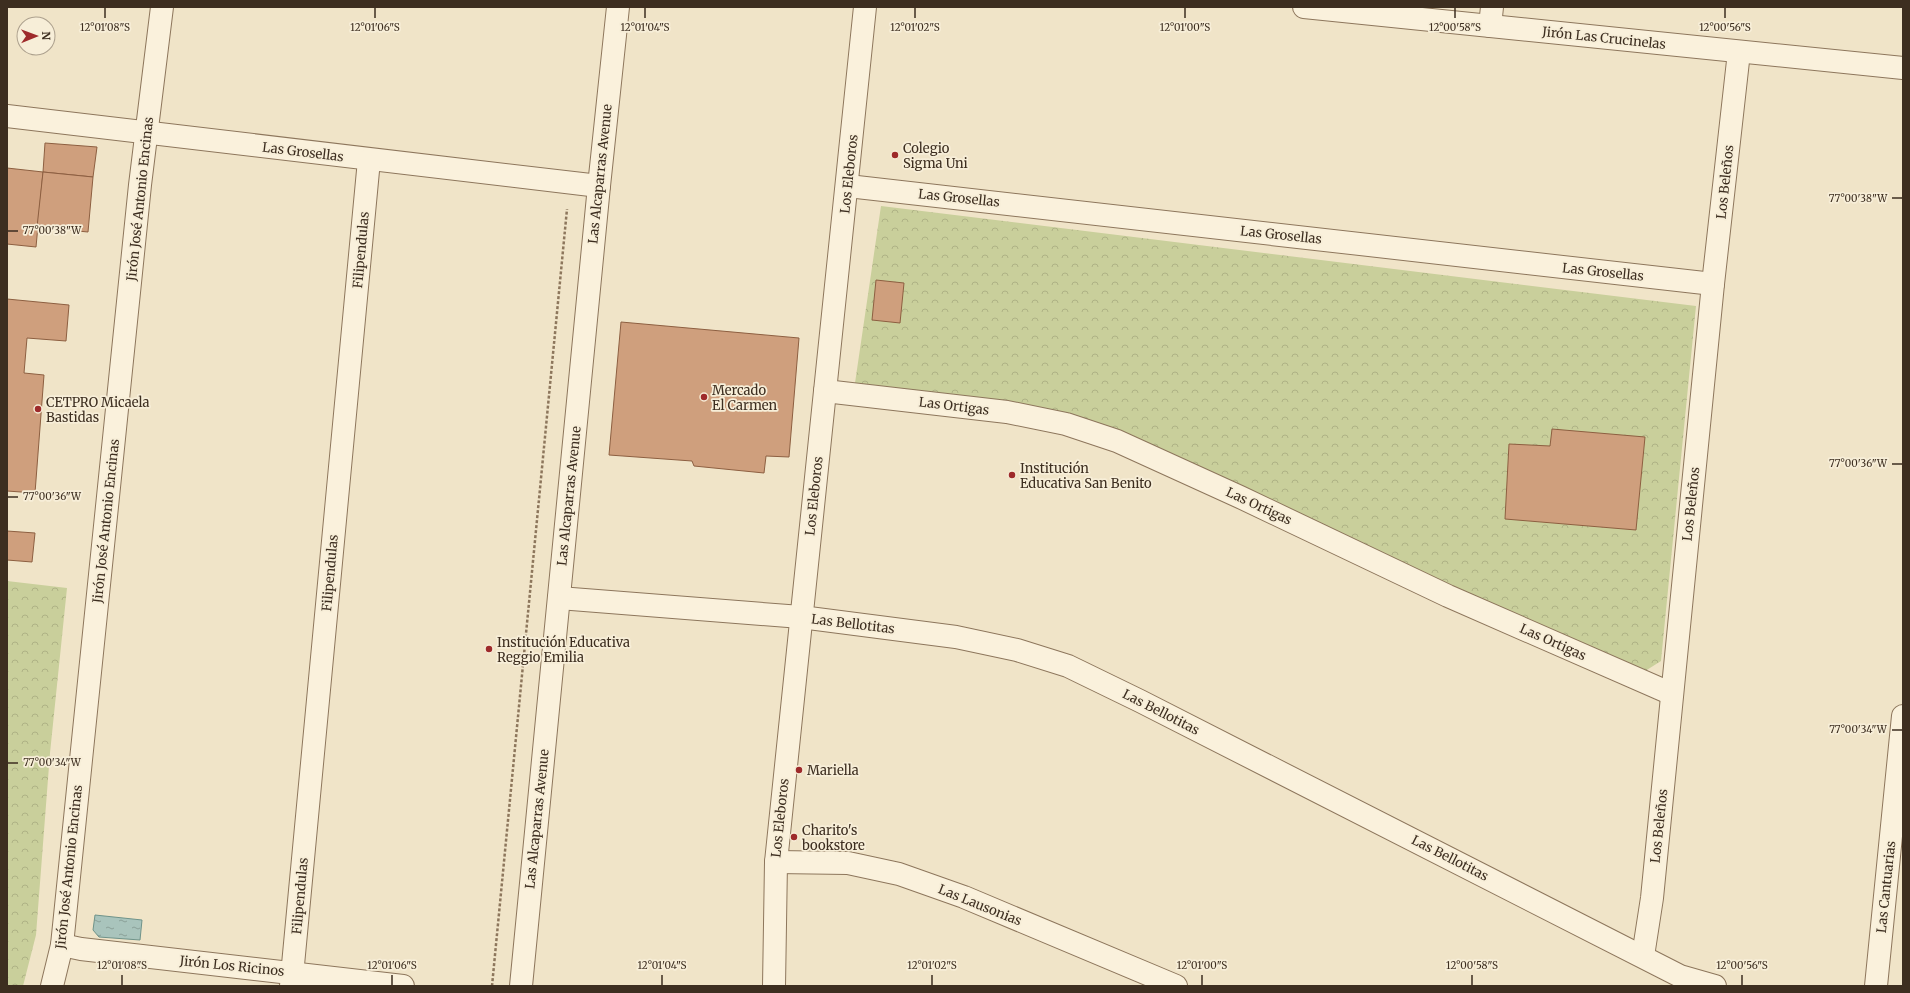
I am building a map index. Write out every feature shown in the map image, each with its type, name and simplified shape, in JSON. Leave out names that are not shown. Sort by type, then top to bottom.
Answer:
[{"type":"street","name":"Jirón José Antonio Encinas","points":[[52,986],[62,945],[140,185],[162,7]]},
{"type":"street","name":"Las Alcaparras Avenue","points":[[521,986],[598,186],[618,7]]},
{"type":"street","name":"Los Eleboros","points":[[774,986],[776,862],[848,186],[865,7]]},
{"type":"street","name":"Jirón Las Crucinelas","points":[[1304,7],[1491,16],[1739,52],[1903,68]]},
{"type":"street","name":"Los Beleños","points":[[1643,956],[1652,898],[1713,284],[1739,52]]},
{"type":"street","name":"Las Grosellas","points":[[7,116],[147,134],[598,186]]},
{"type":"street","name":"Filipendulas","points":[[292,979],[369,160]]},
{"type":"street","name":"Las Grosellas","points":[[848,186],[1713,284]]},
{"type":"street","name":"Las Ortigas","points":[[825,391],[1007,412],[1066,424],[1117,441],[1240,497],[1448,596],[1672,694]]},
{"type":"street","name":"Las Bellotitas","points":[[559,598],[801,617],[956,637],[1017,650],[1068,666],[1140,701],[1680,976],[1715,986]]},
{"type":"street","name":"Las Cantuarias","points":[[1876,986],[1903,716]]},
{"type":"street","name":"Las Lausonias","points":[[776,862],[848,863],[899,874],[964,897],[1176,986]]},
{"type":"street","name":"Jirón Los Ricinos","points":[[62,945],[292,979],[403,986]]},
{"type":"path","points":[[492,986],[568,202]]},
{"type":"green space","points":[[881,206],[1696,306],[1661,661],[1642,673],[1136,440],[1020,410],[855,383]]},
{"type":"green space","points":[[7,581],[67,588],[50,753],[36,935],[23,986],[7,986]]},
{"type":"water","points":[[95,915],[142,920],[140,940],[99,937],[93,930]]},
{"type":"building","points":[[45,143],[97,147],[93,177],[43,172]]},
{"type":"building","points":[[7,168],[43,172],[36,247],[7,244]]},
{"type":"building","points":[[43,172],[93,177],[88,232],[37,227]]},
{"type":"building","points":[[876,280],[904,283],[900,323],[872,320]]},
{"type":"building","points":[[7,299],[69,305],[66,341],[27,338],[24,373],[44,375],[35,493],[7,491]]},
{"type":"building","name":"Mercado El Carmen","points":[[621,322],[799,338],[789,457],[766,456],[764,473],[694,466],[692,461],[609,455]]},
{"type":"building","points":[[1552,429],[1645,437],[1636,530],[1505,519],[1509,444],[1550,446]]},
{"type":"building","points":[[7,531],[35,533],[32,562],[7,560]]},
{"type":"place","name":"Colegio Sigma Uni","points":[[895,155]]},
{"type":"place","name":"Mercado El Carmen","points":[[704,397]]},
{"type":"place","name":"CETPRO Micaela Bastidas","points":[[38,409]]},
{"type":"place","name":"Institución Educativa San Benito","points":[[1012,475]]},
{"type":"place","name":"Institución Educativa Reggio Emilia","points":[[489,649]]},
{"type":"place","name":"Mariella","points":[[799,770]]},
{"type":"place","name":"Charito's bookstore","points":[[794,837]]}]
